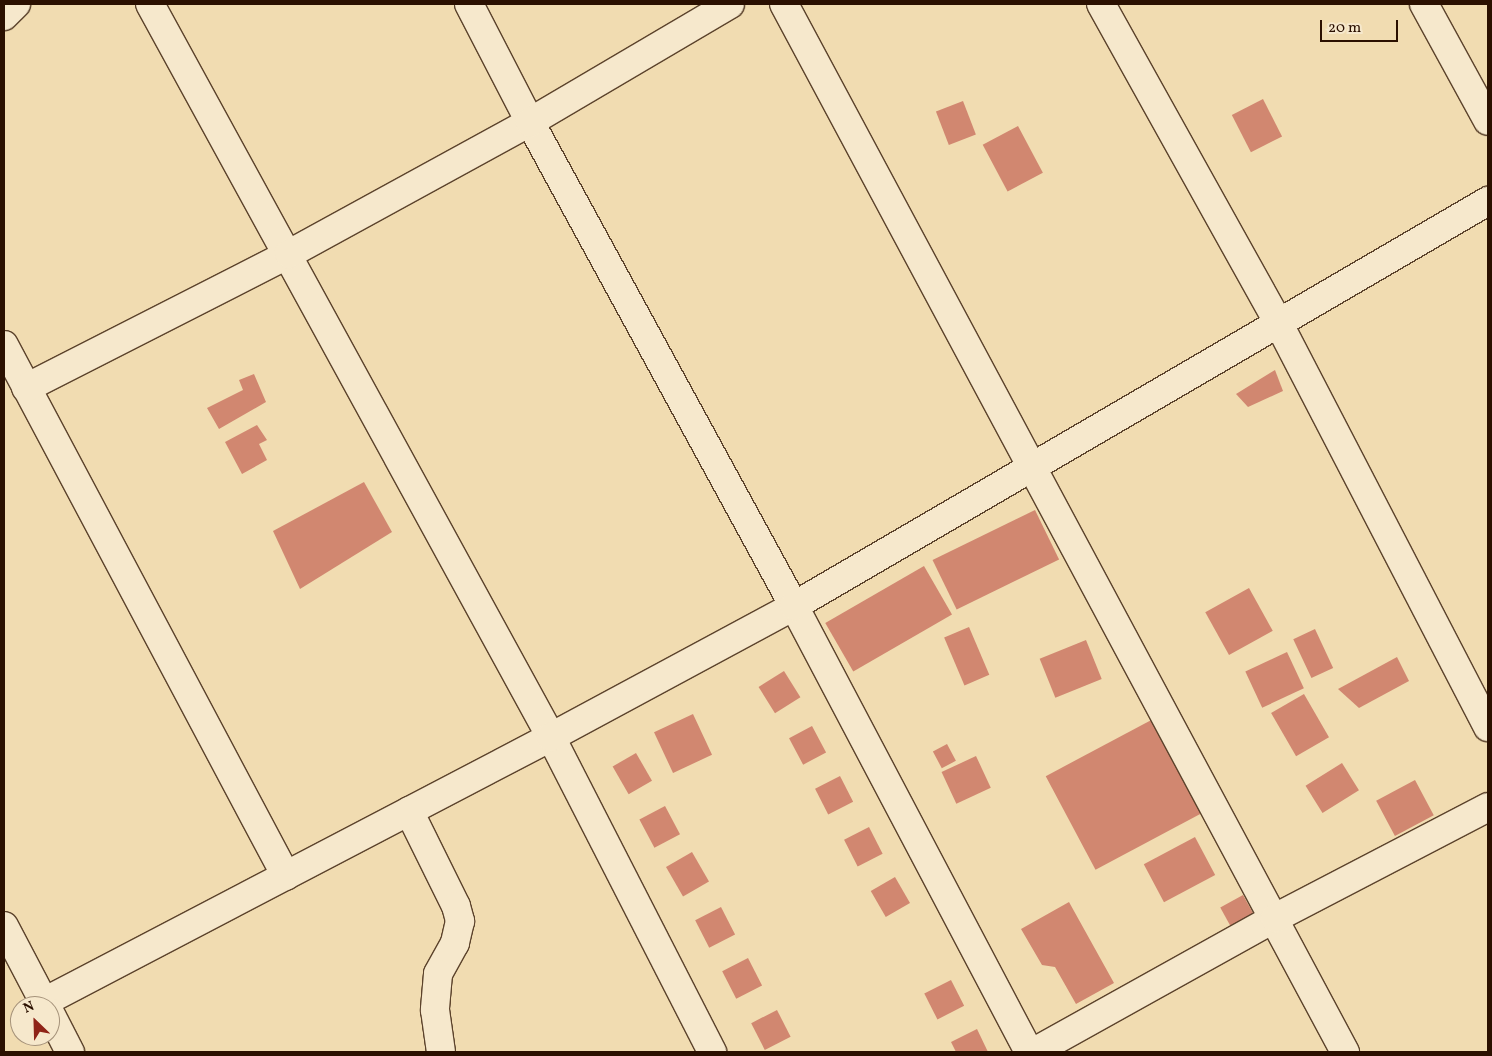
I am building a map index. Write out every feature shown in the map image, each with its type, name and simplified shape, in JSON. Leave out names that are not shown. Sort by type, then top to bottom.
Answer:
[{"type":"street","points":[[150,4],[289,254],[551,737],[712,1052]]},
{"type":"street","points":[[469,4],[530,122],[794,606],[1029,1052]]},
{"type":"street","points":[[26,388],[289,254],[530,122],[730,4]]},
{"type":"street","points":[[784,4],[1345,1052]]},
{"type":"street","points":[[1101,4],[1279,324],[1488,727]]},
{"type":"street","points":[[1424,4],[1488,121]]},
{"type":"street","points":[[60,1000],[286,876],[551,737],[794,606],[1488,201]]},
{"type":"street","points":[[4,345],[286,876]]},
{"type":"street","points":[[1034,1052],[1274,918],[1488,807]]},
{"type":"street","points":[[409,811],[456,906],[460,921],[455,943],[438,974],[435,1010],[441,1052]]},
{"type":"street","points":[[4,926],[41,996]]},
{"type":"street","points":[[60,1032],[70,1052]]},
{"type":"building","points":[[1263,99],[1282,136],[1251,152],[1232,115]]},
{"type":"building","points":[[963,101],[976,135],[949,145],[936,111]]},
{"type":"building","points":[[1018,126],[1043,173],[1008,192],[983,145]]},
{"type":"building","points":[[1275,370],[1283,391],[1248,407],[1236,394]]},
{"type":"building","points":[[254,374],[266,402],[219,429],[207,408],[243,390],[239,380]]},
{"type":"building","points":[[257,425],[267,440],[259,444],[267,460],[242,474],[225,442]]},
{"type":"building","points":[[364,482],[392,532],[300,589],[273,531]]},
{"type":"building","points":[[1035,510],[1059,559],[957,609],[933,560]]},
{"type":"building","points":[[924,566],[952,614],[853,671],[825,623]]},
{"type":"building","points":[[1249,588],[1273,631],[1229,655],[1205,612]]},
{"type":"building","points":[[969,627],[989,675],[964,685],[944,638]]},
{"type":"building","points":[[1315,629],[1333,668],[1311,678],[1293,639]]},
{"type":"building","points":[[1086,640],[1102,679],[1055,698],[1040,659]]},
{"type":"building","points":[[1287,652],[1304,688],[1262,708],[1245,671]]},
{"type":"building","points":[[1397,657],[1409,681],[1359,708],[1338,689]]},
{"type":"building","points":[[784,671],[800,697],[775,713],[759,687]]},
{"type":"building","points":[[1304,694],[1329,737],[1296,756],[1271,713]]},
{"type":"building","points":[[693,714],[712,755],[673,773],[654,732]]},
{"type":"building","points":[[1157,717],[1207,811],[1096,870],[1046,776]]},
{"type":"building","points":[[812,726],[826,752],[803,765],[789,738]]},
{"type":"building","points":[[947,744],[956,761],[942,768],[933,752]]},
{"type":"building","points":[[636,753],[652,781],[629,794],[613,766]]},
{"type":"building","points":[[976,756],[991,788],[956,804],[942,772]]},
{"type":"building","points":[[1342,763],[1359,790],[1322,813],[1306,786]]},
{"type":"building","points":[[840,776],[853,802],[828,815],[815,789]]},
{"type":"building","points":[[1415,780],[1434,815],[1395,836],[1376,801]]},
{"type":"building","points":[[665,806],[680,834],[654,848],[639,820]]},
{"type":"building","points":[[869,827],[883,854],[858,866],[844,840]]},
{"type":"building","points":[[1195,837],[1215,875],[1164,902],[1144,864]]},
{"type":"building","points":[[692,852],[709,881],[683,896],[666,867]]},
{"type":"building","points":[[895,877],[910,903],[886,917],[871,891]]},
{"type":"building","points":[[1243,895],[1257,920],[1234,933],[1220,908]]},
{"type":"building","points":[[1069,902],[1114,983],[1076,1004],[1055,967],[1042,965],[1021,929]]},
{"type":"building","points":[[721,907],[735,935],[709,948],[695,920]]},
{"type":"building","points":[[748,958],[762,986],[736,999],[722,971]]},
{"type":"building","points":[[951,980],[964,1006],[937,1019],[924,994]]},
{"type":"building","points":[[777,1010],[791,1037],[765,1050],[751,1023]]},
{"type":"building","points":[[977,1029],[988,1052],[956,1052],[951,1042]]}]
